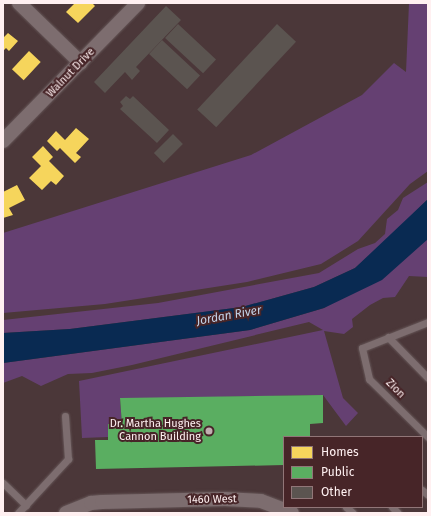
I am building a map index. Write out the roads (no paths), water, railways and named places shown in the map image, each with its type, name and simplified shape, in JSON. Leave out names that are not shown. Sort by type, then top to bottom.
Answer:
[{"type":"street","points":[[19,3],[81,63]]},
{"type":"street","name":"Walnut Drive","points":[[3,141],[81,63],[138,3]]},
{"type":"street","name":"1460 West","points":[[66,513],[90,503],[129,507],[247,500],[276,505],[292,513]]},
{"type":"lane","points":[[426,325],[388,337],[428,378]]},
{"type":"lane","name":"Zion","points":[[388,337],[362,348],[369,379],[428,437]]},
{"type":"lane","points":[[18,513],[68,459],[65,416]]},
{"type":"lane","points":[[3,483],[26,505]]},
{"type":"water","name":"Jordan River","points":[[428,199],[428,239],[382,280],[324,308],[250,330],[3,363],[3,333],[70,329],[242,307],[314,287],[355,268]]},
{"type":"place","name":"Dr. Martha Hughes Cannon Building","points":[[209,431]]}]
